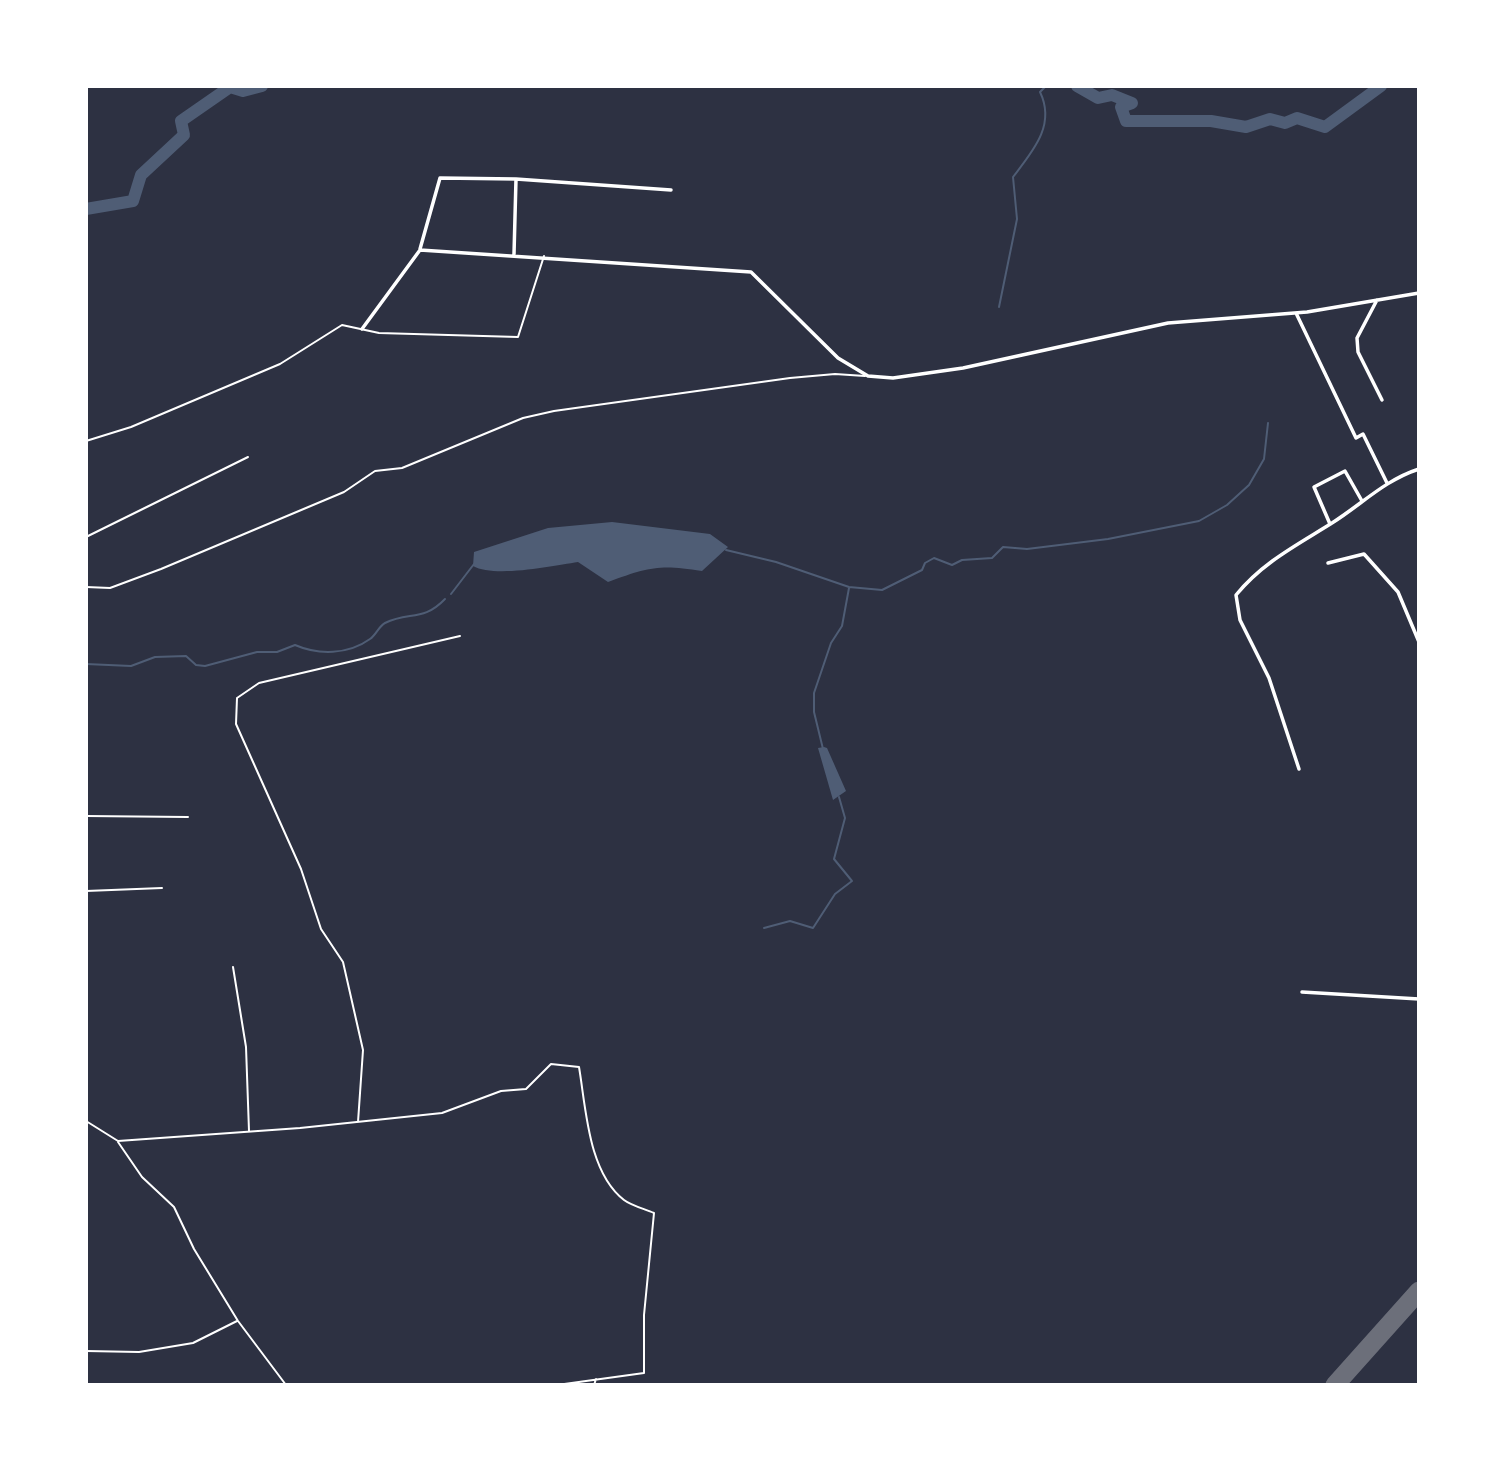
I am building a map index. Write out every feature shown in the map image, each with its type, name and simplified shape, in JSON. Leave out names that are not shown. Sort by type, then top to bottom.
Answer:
[{"type":"street","points":[[362,329],[420,250],[440,178],[516,179],[671,190]]},
{"type":"street","points":[[514,254],[516,179]]},
{"type":"street","points":[[420,250],[514,254],[751,272],[838,358],[868,376],[893,378],[963,368],[1168,323],[1296,313],[1419,293]]},
{"type":"street","points":[[1377,300],[1357,338],[1358,352],[1382,400]]},
{"type":"street","points":[[1296,313],[1356,438],[1363,434],[1387,483]]},
{"type":"street","points":[[1299,769],[1269,678],[1240,620],[1236,595],[1253,575],[1284,551],[1331,524],[1396,476],[1419,469]]},
{"type":"street","points":[[1331,524],[1314,487],[1345,471],[1362,501]]},
{"type":"street","points":[[1328,563],[1364,554],[1398,592],[1419,642]]},
{"type":"street","points":[[1302,992],[1419,999]]},
{"type":"lane","points":[[86,442],[131,428],[279,364],[342,326],[379,333],[518,337],[544,256]]},
{"type":"lane","points":[[86,587],[110,588],[161,569],[344,492],[375,471],[402,468],[523,418],[554,411],[790,378],[835,374],[868,376]]},
{"type":"lane","points":[[86,537],[248,457]]},
{"type":"lane","points":[[358,1123],[363,1050],[343,962],[321,929],[301,869],[236,724],[237,698],[259,683],[460,636]]},
{"type":"lane","points":[[86,816],[188,817]]},
{"type":"lane","points":[[86,891],[162,888]]},
{"type":"lane","points":[[233,967],[246,1047],[249,1132]]},
{"type":"lane","points":[[118,1141],[358,1123],[442,1113],[501,1091],[526,1089],[551,1065],[579,1067],[592,1138],[611,1187],[625,1201],[654,1213],[644,1315],[644,1373],[557,1385]]},
{"type":"lane","points":[[86,1121],[118,1141],[142,1177],[174,1207],[194,1249],[238,1321],[286,1385]]},
{"type":"lane","points":[[86,1351],[139,1352],[193,1343],[238,1321]]},
{"type":"lane","points":[[594,1385],[596,1378]]},
{"type":"water","points":[[612,522],[710,534],[728,547],[702,571],[654,568],[608,582],[578,562],[509,571],[473,566],[474,552],[548,528]]},
{"type":"water","points":[[818,748],[827,748],[846,791],[833,800]]},
{"type":"waterway","points":[[86,209],[133,201],[141,175],[184,135],[181,121],[230,87],[243,91],[262,86]]},
{"type":"waterway","points":[[999,307],[1017,219],[1013,177],[1035,147],[1044,127],[1044,104],[1040,92],[1046,86]]},
{"type":"waterway","points":[[1077,86],[1098,98],[1112,95],[1132,103],[1121,107],[1126,121],[1211,121],[1246,127],[1270,119],[1285,123],[1297,118],[1325,127],[1381,86]]},
{"type":"waterway","points":[[726,550],[776,562],[849,587],[882,590],[922,570],[925,563],[934,558],[952,565],[962,560],[992,558],[1003,547],[1027,549],[1108,539],[1199,521],[1227,505],[1249,485],[1264,459],[1268,423]]},
{"type":"waterway","points":[[451,594],[474,564]]},
{"type":"waterway","points":[[823,749],[814,712],[814,693],[831,643],[842,626],[849,588]]},
{"type":"waterway","points":[[86,664],[131,666],[155,657],[186,656],[196,665],[205,666],[257,652],[277,652],[295,645],[313,651],[343,651],[370,639],[385,623],[423,614],[445,599]]},
{"type":"waterway","points":[[764,928],[790,921],[813,928],[835,894],[852,881],[834,859],[845,818],[839,797]]},
{"type":"taxiway","points":[[1335,1385],[1419,1291]]}]
